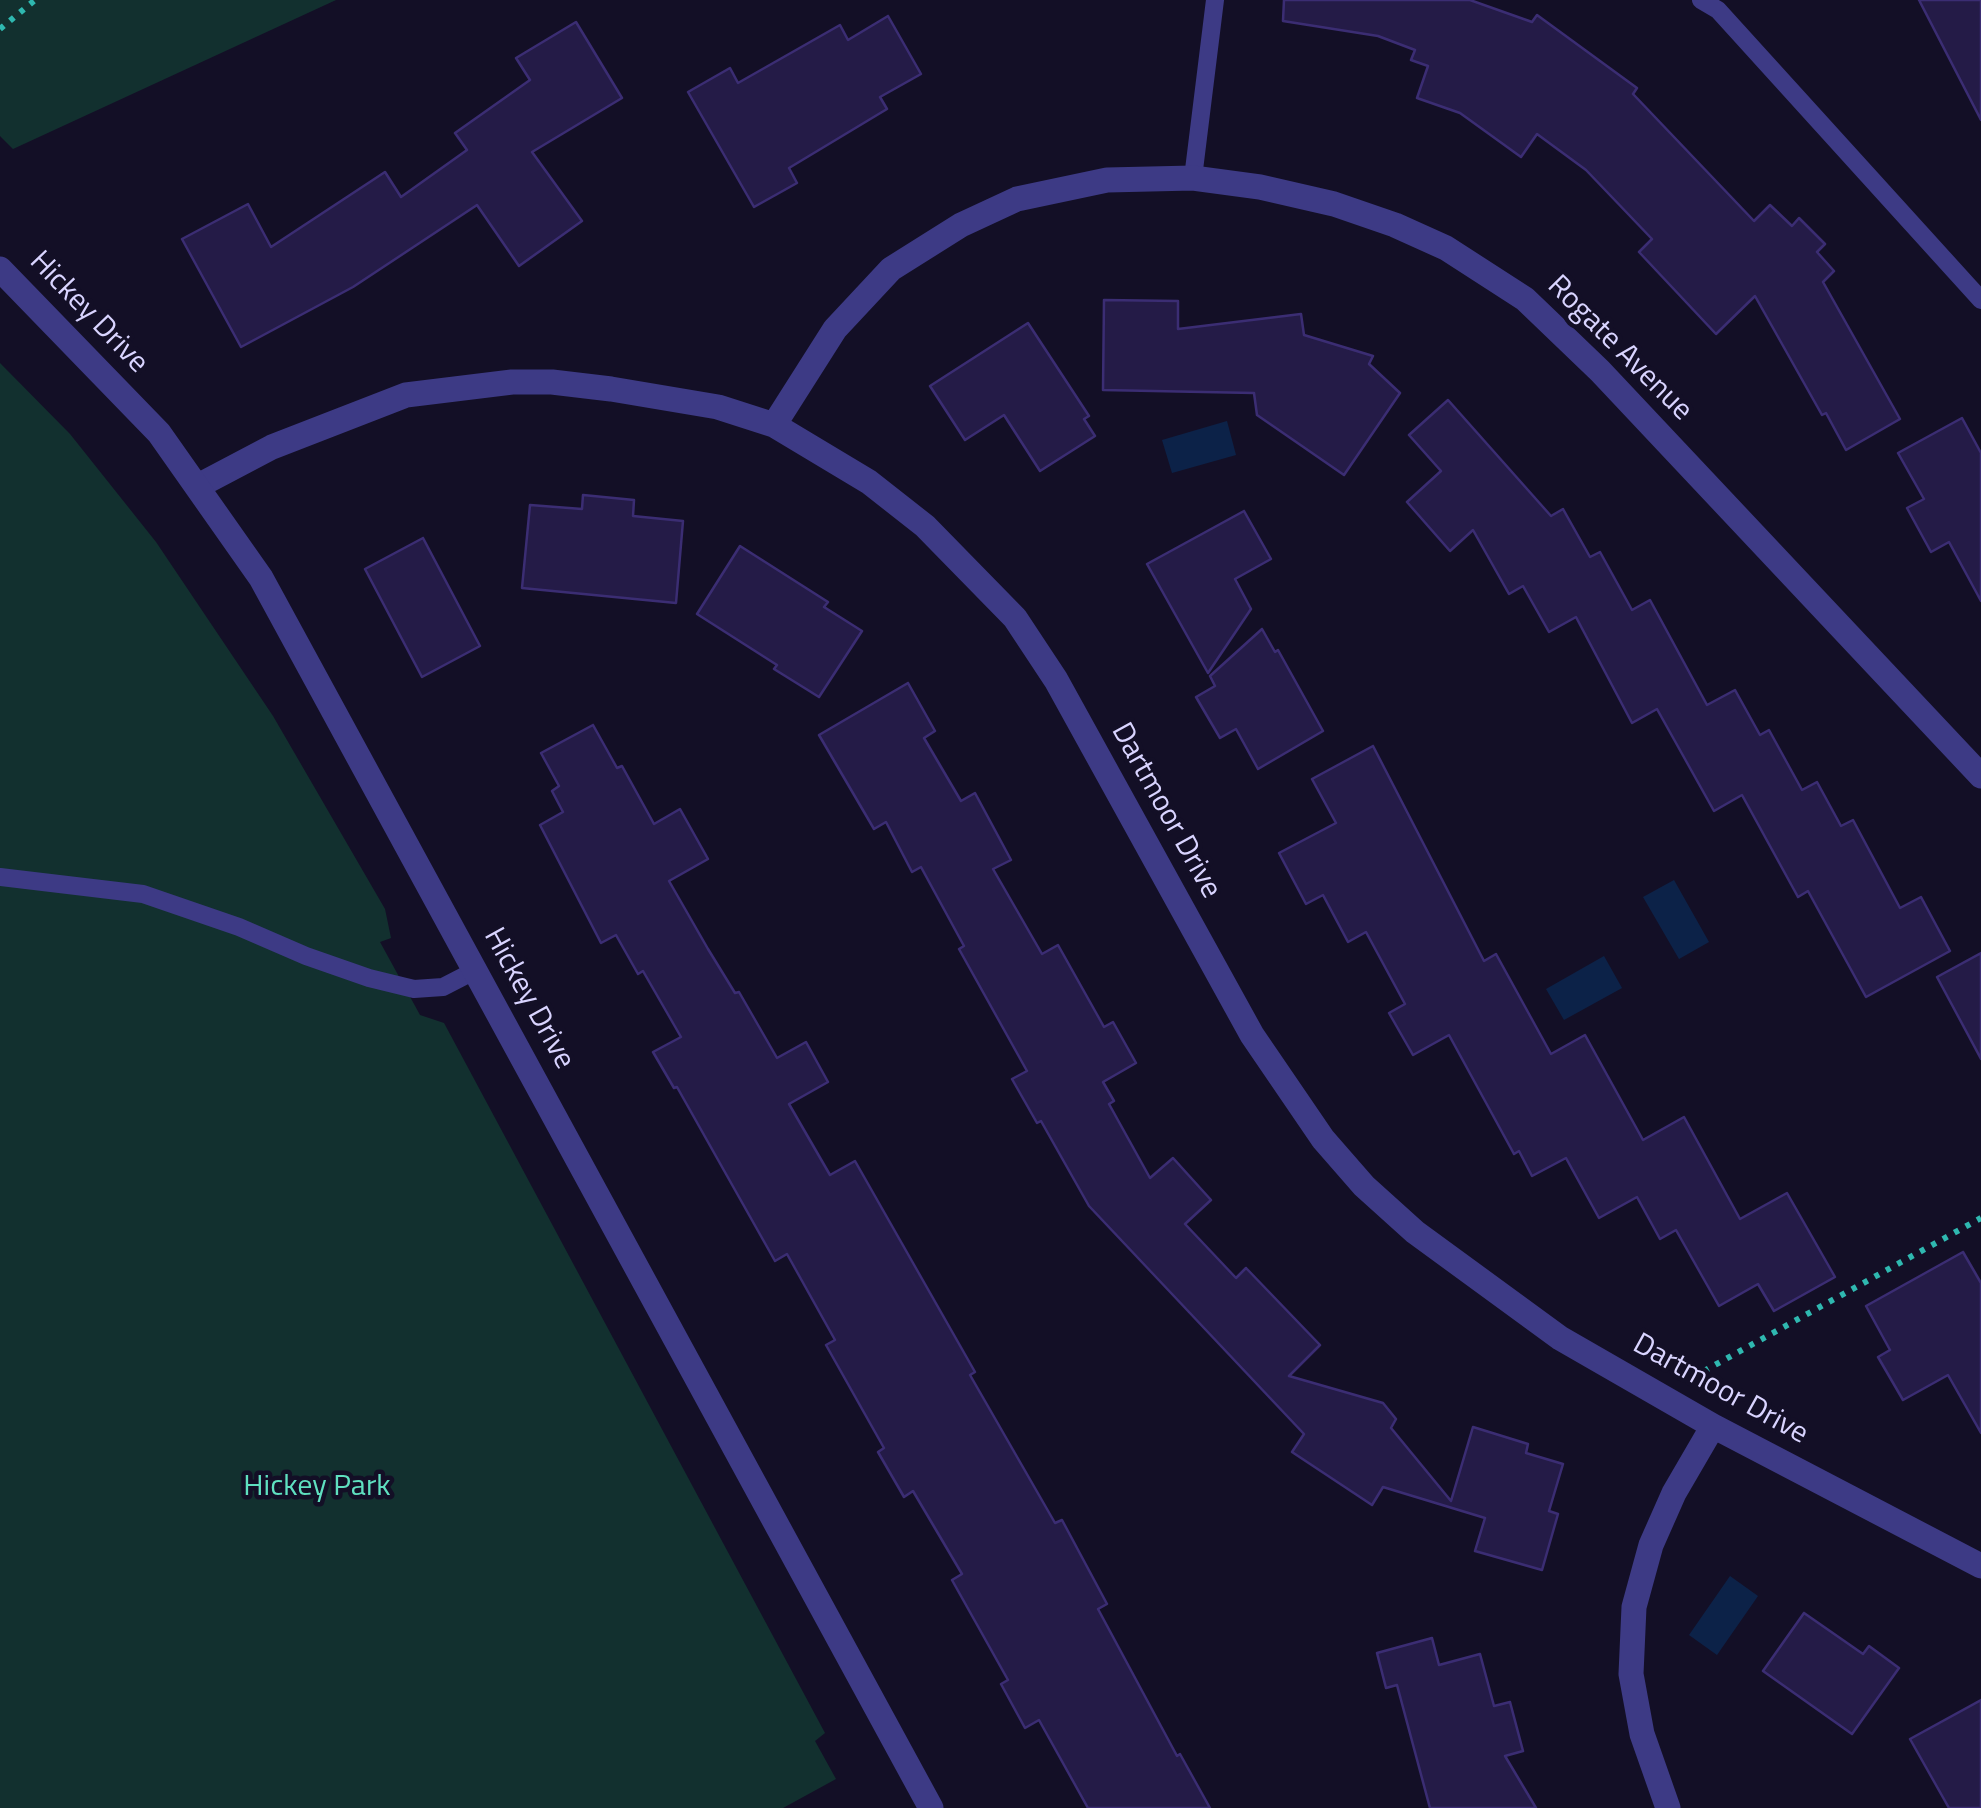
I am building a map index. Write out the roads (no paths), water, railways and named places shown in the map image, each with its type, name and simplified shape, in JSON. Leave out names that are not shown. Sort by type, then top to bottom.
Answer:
[{"type":"street","name":"Rogate Avenue","points":[[774,425],[834,329],[891,269],[944,234],[1017,200],[1107,180],[1193,178],[1260,187],[1334,204],[1396,225],[1446,248],[1525,299],[1600,371],[1981,776]]},
{"type":"street","name":"Hickey Drive","points":[[0,270],[160,433],[285,618],[930,1808]]},
{"type":"street","name":"Dartmoor Drive","points":[[198,486],[272,446],[406,395],[512,382],[552,382],[718,407],[774,425],[870,482],[925,526],[1015,618],[1056,680],[1262,1050],[1323,1139],[1364,1186],[1416,1232],[1560,1338],[1713,1426],[1981,1566]]},
{"type":"street","points":[[1668,1808],[1642,1734],[1631,1674],[1634,1607],[1651,1545],[1666,1510],[1713,1426]]},
{"type":"lane","points":[[1193,178],[1215,0]]},
{"type":"lane","points":[[1701,0],[1718,10],[1981,300]]},
{"type":"lane","points":[[0,876],[143,894],[368,978],[414,989],[442,987],[476,970]]},
{"type":"water","points":[[1227,421],[1236,455],[1172,473],[1162,440]]},
{"type":"water","points":[[1674,880],[1709,942],[1679,959],[1643,897]]},
{"type":"water","points":[[1604,956],[1622,988],[1564,1020],[1546,989]]},
{"type":"water","points":[[1730,1576],[1758,1596],[1717,1655],[1689,1635]]},
{"type":"park label","name":"Hickey Park","points":[[317,1488]]}]
